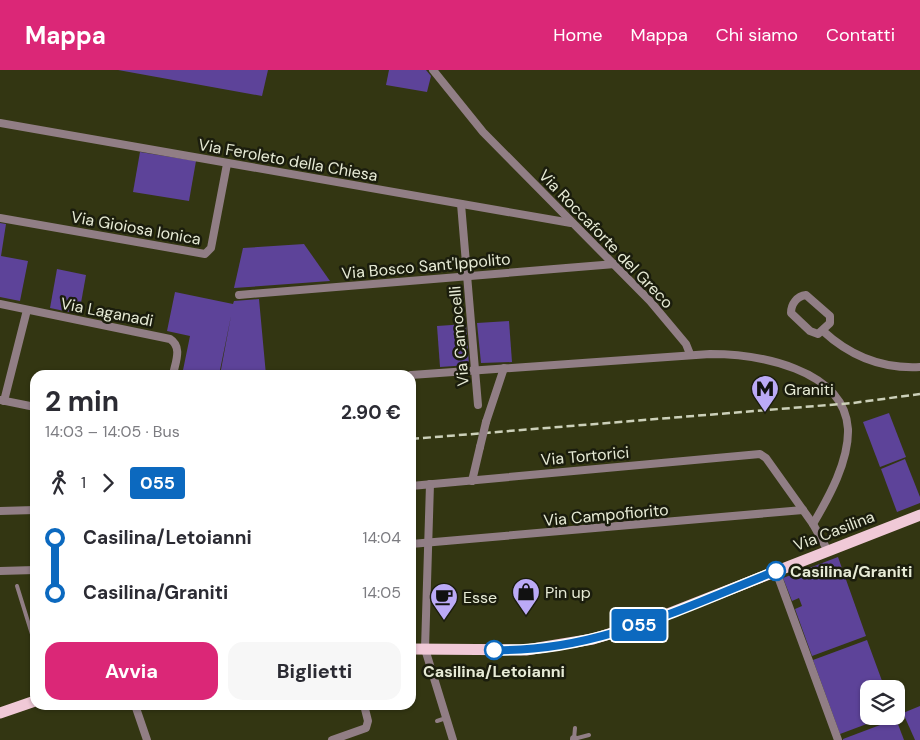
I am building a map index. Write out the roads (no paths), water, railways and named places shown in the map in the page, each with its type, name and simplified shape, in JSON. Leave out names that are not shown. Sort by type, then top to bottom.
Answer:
[{"type":"main road","name":"Via Casilina","points":[[416,649],[526,650],[586,641],[640,624],[920,515]]},
{"type":"main road","points":[[0,713],[30,703]]},
{"type":"street","name":"Via Roccaforte del Greco","points":[[433,70],[479,128],[571,223],[615,264],[686,344],[690,354]]},
{"type":"street","name":"Via Feroleto della Chiesa","points":[[0,123],[571,223]]},
{"type":"street","name":"Via Gioiosa Ionica","points":[[0,218],[205,254],[211,248],[227,164]]},
{"type":"street","name":"Via Camocelli","points":[[461,204],[478,405]]},
{"type":"street","name":"Via Bosco Sant'Ippolito","points":[[239,295],[615,264]]},
{"type":"street","points":[[800,296],[810,297],[829,314],[831,321],[824,331],[814,334],[792,315],[792,305],[800,296]]},
{"type":"street","name":"Via Laganadi","points":[[0,304],[170,339],[176,344],[178,351],[174,370]]},
{"type":"street","points":[[27,310],[2,400],[30,406]]},
{"type":"street","points":[[824,331],[845,347],[874,362],[898,367],[920,367]]},
{"type":"street","points":[[416,375],[690,354],[725,354],[774,361],[810,376],[837,399],[847,421],[846,447],[829,495],[813,524]]},
{"type":"street","points":[[472,481],[486,422],[504,368]]},
{"type":"street","name":"Via Tortorici","points":[[416,485],[761,454],[803,510]]},
{"type":"street","points":[[430,484],[425,649],[453,740]]},
{"type":"street","points":[[0,511],[30,510]]},
{"type":"street","points":[[803,510],[828,551]]},
{"type":"street","name":"Via Campofiorito","points":[[416,544],[803,510]]},
{"type":"street","points":[[0,571],[30,570]]},
{"type":"street","points":[[776,571],[838,740]]},
{"type":"street","points":[[138,710],[148,740]]},
{"type":"street","points":[[332,740],[366,728],[368,722],[365,710]]},
{"type":"lane","points":[[17,586],[30,628]]},
{"type":"lane","points":[[437,720],[446,718]]},
{"type":"lane","points":[[575,728],[574,740],[589,735]]},
{"type":"railway","points":[[416,439],[853,403],[920,394]]},
{"type":"place","name":"Graniti","points":[[765,413]]},
{"type":"place","name":"Casilina/Graniti","points":[[776,571]]},
{"type":"place","name":"Pin up","points":[[526,616]]},
{"type":"place","name":"Esse","points":[[444,621]]},
{"type":"place","name":"Casilina/Letoianni","points":[[494,650]]}]
